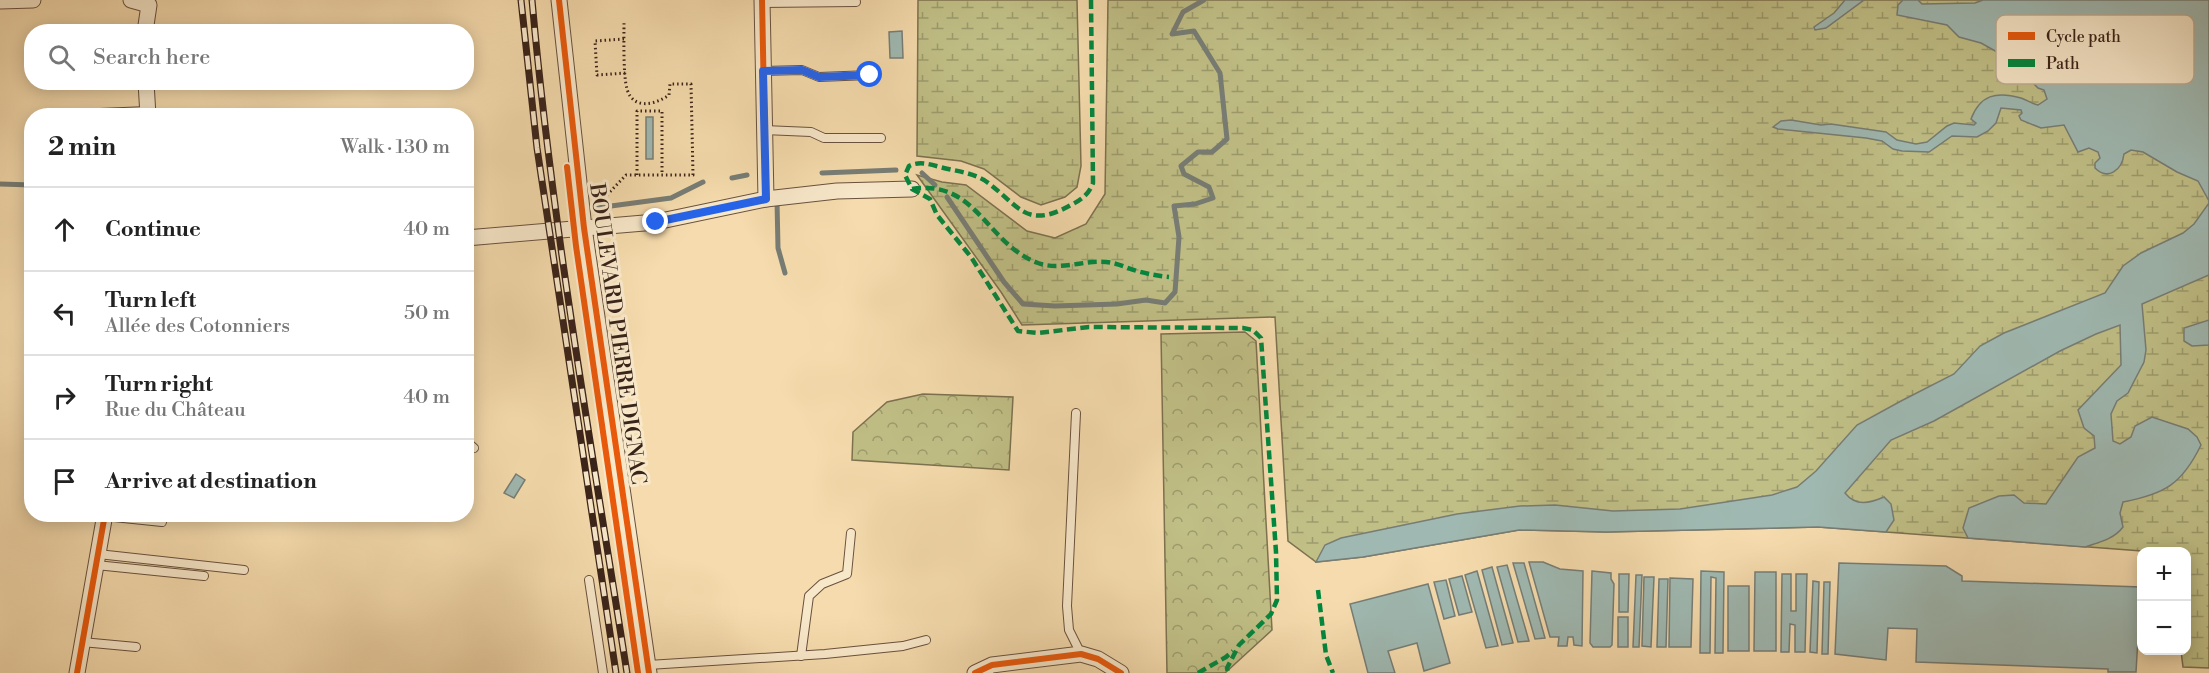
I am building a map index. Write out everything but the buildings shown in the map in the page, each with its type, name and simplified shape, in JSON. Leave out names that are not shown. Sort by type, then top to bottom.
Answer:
[{"type":"street","points":[[0,1],[33,0]]},
{"type":"street","points":[[132,0],[150,2],[146,24]]},
{"type":"street","name":"BOULEVARD PIERRE DIGNAC","points":[[559,0],[584,228],[648,669]]},
{"type":"street","points":[[762,2],[766,199]]},
{"type":"street","points":[[147,90],[148,108]]},
{"type":"street","points":[[474,237],[656,222],[766,199],[837,191],[912,189]]},
{"type":"street","points":[[77,673],[104,522]]},
{"type":"street","points":[[975,673],[992,665],[1081,654],[1098,659],[1121,673]]},
{"type":"lane","points":[[762,2],[855,2]]},
{"type":"lane","points":[[763,71],[802,70],[819,77],[870,75]]},
{"type":"lane","points":[[764,130],[811,132],[824,138],[881,138]]},
{"type":"lane","points":[[1076,413],[1067,606],[1069,630],[1081,654]]},
{"type":"lane","points":[[801,656],[809,596],[822,584],[847,574],[851,532]]},
{"type":"lane","points":[[97,560],[243,570]]},
{"type":"lane","points":[[97,560],[204,576]]},
{"type":"lane","points":[[589,580],[603,673]]},
{"type":"lane","points":[[648,669],[903,646],[926,640]]},
{"type":"lane","points":[[82,642],[136,647]]},
{"type":"path","points":[[607,195],[626,175],[693,176],[691,84],[670,84],[669,95],[658,103],[645,105],[633,100],[627,88],[624,23]]},
{"type":"path","points":[[624,39],[595,41],[597,75],[626,73]]},
{"type":"path","points":[[638,175],[637,111],[662,111],[662,175]]},
{"type":"green space","points":[[918,0],[1077,0],[1081,166],[1077,187],[1065,197],[1041,205],[1021,197],[984,169],[961,161],[917,156]]},
{"type":"green space","points":[[1108,0],[2209,0],[2209,668],[2183,667],[2182,655],[2191,655],[2191,547],[2137,547],[2137,551],[1818,527],[1606,532],[1519,530],[1363,557],[1316,562],[1288,541],[1275,317],[1022,325],[917,175],[942,182],[966,185],[1027,231],[1055,238],[1086,224],[1105,194]]},
{"type":"green space","points":[[1245,332],[1256,341],[1272,630],[1225,673],[1167,673],[1161,334]]},
{"type":"green space","points":[[923,394],[1013,397],[1009,470],[852,460],[853,432],[887,402]]},
{"type":"water","points":[[1845,0],[1864,0],[1826,28],[1815,30],[1814,27],[1834,13]]},
{"type":"water","points":[[1903,0],[1918,0],[1922,4],[1975,3],[1983,0],[2209,0],[2209,201],[2198,181],[2177,172],[2143,152],[2131,150],[2124,154],[2123,160],[2114,172],[2105,174],[2100,172],[2095,168],[2095,163],[2100,158],[2098,152],[2089,148],[2078,152],[2064,125],[2041,128],[2021,120],[2019,116],[2022,113],[2021,110],[2001,108],[1996,123],[1988,131],[1977,137],[1952,136],[1929,152],[1893,149],[1882,141],[1866,138],[1773,127],[1781,121],[1791,120],[1821,125],[1831,124],[1886,132],[1897,140],[1916,144],[1927,142],[1954,123],[1974,125],[1976,123],[1971,119],[1975,111],[1984,100],[1990,97],[2012,96],[2038,105],[2047,99],[2044,90],[2034,84],[2194,84],[2194,15],[1996,15],[1996,51],[1981,43],[1959,37],[1947,25],[1897,15],[1898,5]]},
{"type":"water","points":[[902,31],[903,58],[890,58],[889,32]]},
{"type":"water","points":[[646,117],[653,117],[653,159],[646,159]]},
{"type":"water","points":[[2209,203],[2209,275],[2142,304],[2146,350],[2144,362],[2128,393],[2117,401],[2111,414],[2113,441],[2120,444],[2131,437],[2135,426],[2152,417],[2188,429],[2197,437],[2201,445],[2187,469],[2171,485],[2150,495],[2123,502],[2120,513],[2123,527],[2101,542],[2085,547],[1968,538],[1963,528],[1969,508],[1999,496],[2014,495],[2024,503],[2046,504],[2078,457],[2095,448],[2094,436],[2084,428],[2078,410],[2121,365],[2120,325],[2060,351],[1934,421],[1891,440],[1845,493],[1863,503],[1884,497],[1891,504],[1894,520],[1886,532],[1818,527],[1606,532],[1519,530],[1363,557],[1316,562],[1325,545],[1341,538],[1457,514],[1520,506],[1555,505],[1613,511],[1680,509],[1772,495],[1797,487],[1816,471],[1857,425],[1954,374],[1980,346],[2004,333],[2105,293],[2123,266],[2141,253],[2183,233],[2194,224]]},
{"type":"water","points":[[2209,320],[2209,345],[2192,346],[2184,341],[2184,328]]},
{"type":"water","points":[[516,474],[525,480],[514,498],[504,493]]},
{"type":"water","points":[[1529,562],[1543,562],[1560,569],[1583,571],[1582,646],[1574,645],[1573,637],[1568,637],[1567,646],[1558,646],[1559,637],[1550,637]]},
{"type":"water","points":[[1513,563],[1524,563],[1545,638],[1535,639]]},
{"type":"water","points":[[1839,563],[1946,566],[1962,576],[1962,581],[2137,587],[2136,672],[1916,662],[1917,629],[1888,628],[1886,660],[1835,654]]},
{"type":"water","points":[[1507,565],[1529,641],[1518,642],[1497,567]]},
{"type":"water","points":[[1492,567],[1513,643],[1502,645],[1482,570]]},
{"type":"water","points":[[1477,571],[1498,646],[1486,648],[1465,575]]},
{"type":"water","points":[[1592,571],[1611,573],[1614,584],[1612,645],[1610,647],[1593,647],[1590,643]]},
{"type":"water","points":[[1701,571],[1724,572],[1723,653],[1715,653],[1716,578],[1711,577],[1710,653],[1700,653]]},
{"type":"water","points":[[1755,572],[1776,572],[1776,651],[1754,651]]},
{"type":"water","points":[[1619,574],[1629,574],[1628,612],[1619,612]]},
{"type":"water","points":[[1782,574],[1791,574],[1791,611],[1796,611],[1796,574],[1807,574],[1805,652],[1795,652],[1795,625],[1790,624],[1789,652],[1781,652]]},
{"type":"water","points":[[1636,575],[1642,575],[1639,647],[1633,647]]},
{"type":"water","points":[[1462,576],[1472,612],[1459,615],[1449,579]]},
{"type":"water","points":[[1644,577],[1654,577],[1651,647],[1642,646]]},
{"type":"water","points":[[1670,578],[1693,579],[1691,647],[1669,647]]},
{"type":"water","points":[[1659,579],[1668,579],[1666,647],[1657,647]]},
{"type":"water","points":[[1446,580],[1455,616],[1444,619],[1434,582]]},
{"type":"water","points":[[1813,581],[1819,582],[1817,653],[1810,652]]},
{"type":"water","points":[[1824,582],[1830,582],[1828,654],[1822,654]]},
{"type":"water","points":[[1428,584],[1450,663],[1424,671],[1417,643],[1388,651],[1395,673],[1368,673],[1350,604]]},
{"type":"water","points":[[1728,586],[1749,586],[1749,651],[1728,651]]},
{"type":"water","points":[[1618,617],[1628,617],[1628,647],[1618,647]]},
{"type":"waterway","points":[[947,197],[1004,282],[1023,304],[1055,306],[1117,304],[1146,300],[1165,303],[1175,292],[1179,237],[1174,206],[1195,204],[1213,198],[1209,187],[1184,174],[1181,166],[1198,152],[1212,152],[1227,139],[1220,73],[1194,31],[1172,34],[1183,12],[1204,0]]},
{"type":"waterway","points":[[822,173],[896,170]]},
{"type":"waterway","points":[[922,173],[935,185]]},
{"type":"waterway","points":[[732,178],[747,175]]},
{"type":"waterway","points":[[596,208],[671,198],[703,182]]},
{"type":"waterway","points":[[0,184],[24,185]]},
{"type":"waterway","points":[[777,201],[778,248],[785,273]]},
{"type":"railway","points":[[521,0],[537,148],[616,673]]},
{"type":"railway","points":[[532,0],[550,169],[627,673]]},
{"type":"marked path","points":[[1091,0],[1093,183],[1084,196],[1055,212],[1032,215],[1023,211],[984,180],[968,173],[920,163],[909,166],[905,175],[912,189],[930,199],[937,215],[971,257],[1018,331],[1038,333],[1089,327],[1243,328],[1253,330],[1261,338],[1276,552],[1277,600],[1271,614],[1239,645],[1227,668],[1228,673]]},
{"type":"marked path","points":[[912,189],[934,189],[952,194],[967,203],[1020,254],[1038,263],[1063,266],[1106,262],[1169,277]]},
{"type":"marked path","points":[[1318,590],[1326,655],[1333,673]]},
{"type":"marked path","points":[[1198,673],[1233,651]]},
{"type":"cycle path","points":[[559,0],[584,228],[649,673]]},
{"type":"cycle path","points":[[762,0],[766,199]]},
{"type":"cycle path","points":[[567,167],[576,246],[638,673]]},
{"type":"cycle path","points":[[77,673],[104,522]]},
{"type":"cycle path","points":[[975,673],[992,665],[1081,654],[1098,659],[1121,673]]},
{"type":"route","points":[[656,222],[766,199],[763,71],[802,70],[819,77],[870,75]]}]
